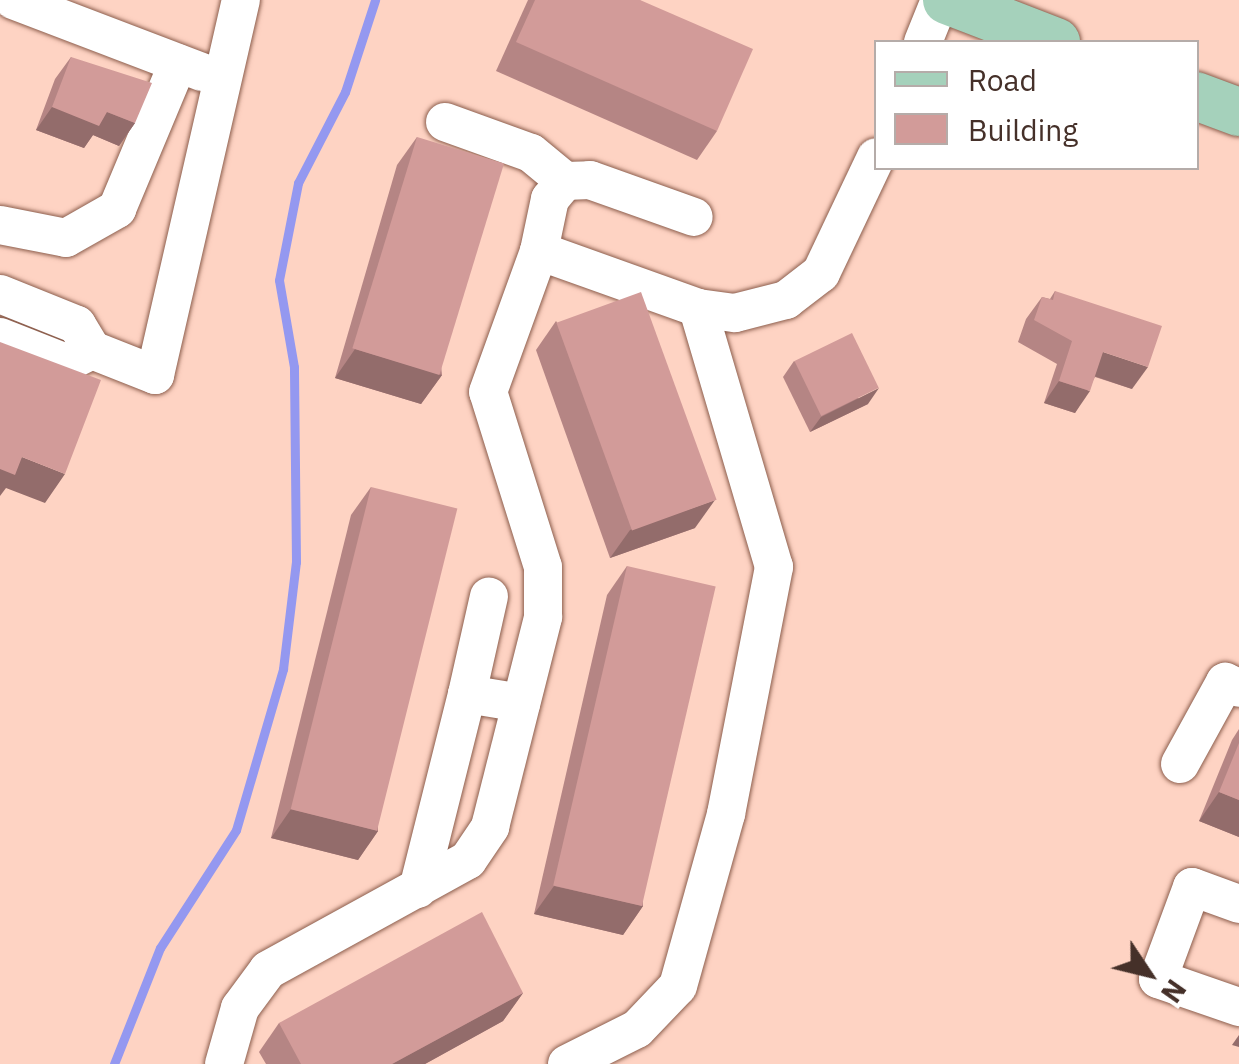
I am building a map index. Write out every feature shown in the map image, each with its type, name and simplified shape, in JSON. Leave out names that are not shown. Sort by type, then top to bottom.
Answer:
[{"type":"main road","points":[[948,0],[1051,40]]},
{"type":"main road","points":[[1199,97],[1239,112]]},
{"type":"street","points":[[12,0],[223,80]]},
{"type":"street","points":[[0,294],[77,325],[92,350],[154,375],[241,0]]},
{"type":"street","points":[[923,40],[940,0]]},
{"type":"street","points":[[0,225],[66,238],[116,209],[178,63]]},
{"type":"street","points":[[445,122],[531,153],[565,181],[590,180],[694,216]]},
{"type":"street","points":[[538,251],[698,308],[735,314],[786,300],[821,273],[874,161]]},
{"type":"street","points":[[224,1064],[240,1008],[268,970],[468,860],[490,827],[543,617],[544,567],[488,392],[538,251],[550,199],[565,181]]},
{"type":"street","points":[[567,1064],[637,1028],[678,986],[726,814],[774,567],[698,308]]},
{"type":"street","points":[[0,337],[66,363],[92,350]]},
{"type":"street","points":[[418,889],[489,596]]},
{"type":"street","points":[[1180,764],[1226,682],[1239,688]]},
{"type":"street","points":[[466,694],[521,703]]},
{"type":"street","points":[[1239,904],[1192,888],[1158,979],[1239,1007]]},
{"type":"building","points":[[535,0],[640,0],[753,49],[717,131],[516,42]]},
{"type":"building","points":[[71,57],[152,83],[135,123],[107,112],[99,126],[52,107]]},
{"type":"building","points":[[417,137],[504,164],[439,375],[352,348]]},
{"type":"building","points":[[1055,291],[1162,326],[1148,367],[1103,352],[1090,391],[1059,381],[1072,341],[1034,320],[1042,297],[1053,300]]},
{"type":"building","points":[[641,292],[717,500],[632,530],[556,323]]},
{"type":"building","points":[[852,333],[879,388],[821,416],[794,361]]},
{"type":"building","points":[[0,342],[101,380],[65,474],[22,457],[15,475],[0,469]]},
{"type":"building","points":[[371,487],[457,509],[377,831],[291,809]]},
{"type":"building","points":[[627,566],[716,586],[642,906],[553,886]]},
{"type":"building","points":[[1239,743],[1239,800],[1219,792]]},
{"type":"building","points":[[482,912],[523,993],[392,1064],[301,1064],[279,1023]]},
{"type":"waterway","points":[[114,1064],[160,948],[236,830],[283,669],[296,562],[294,367],[279,280],[298,183],[345,92],[375,0]]}]
